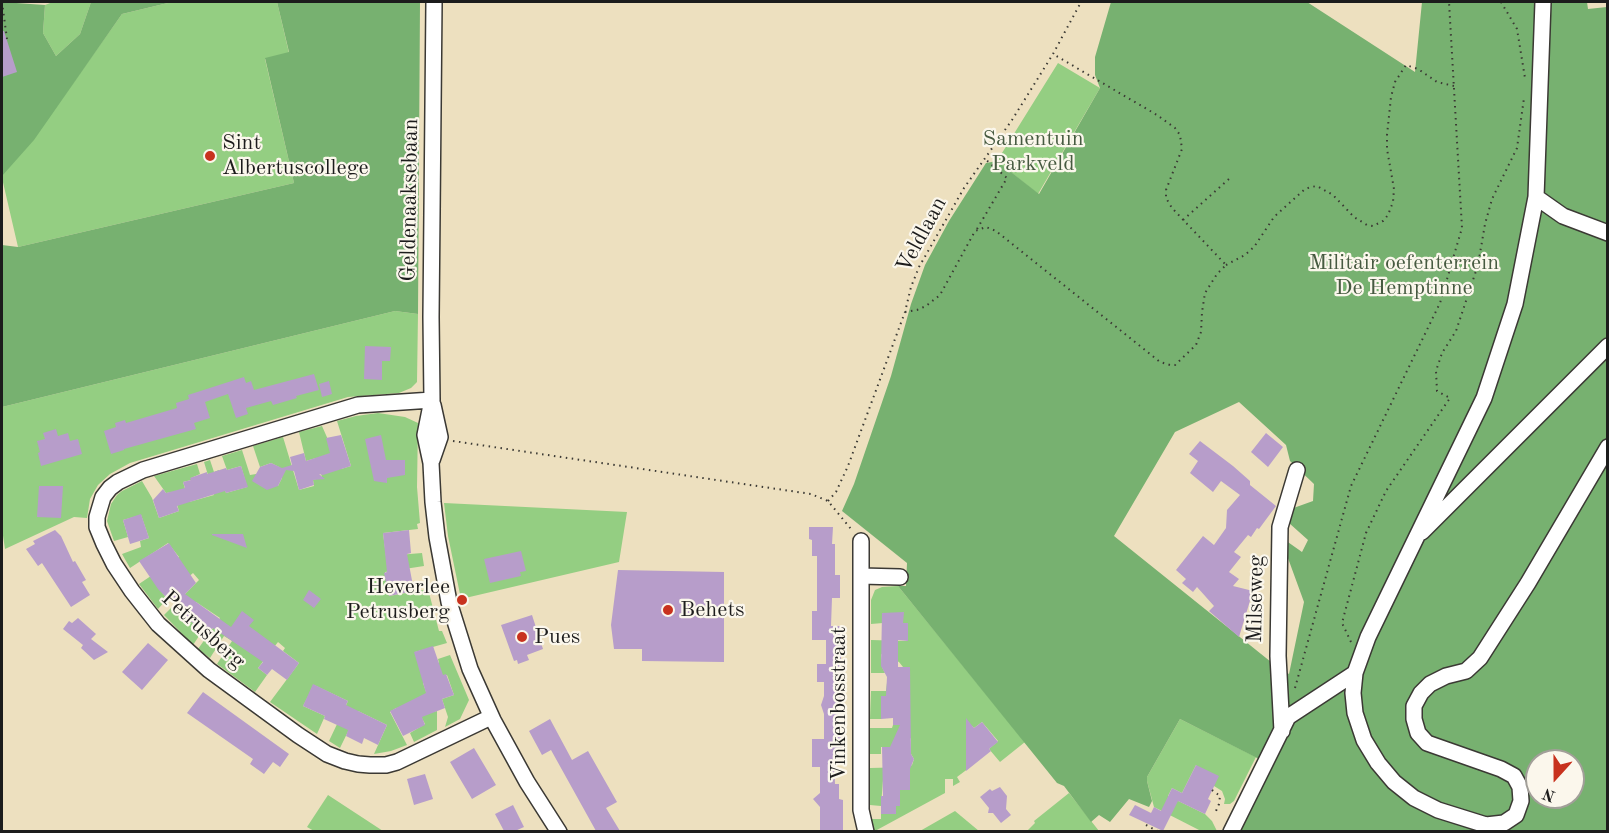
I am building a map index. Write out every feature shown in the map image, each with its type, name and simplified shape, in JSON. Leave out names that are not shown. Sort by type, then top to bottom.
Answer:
[{"type":"street","name":"Geldenaaksebaan","points":[[434,2],[432,400],[440,436],[431,463],[437,537],[449,602],[470,669],[491,717],[559,831]]},
{"type":"street","points":[[1543,2],[1536,197],[1515,304],[1484,398],[1412,543],[1368,637],[1357,667],[1353,693],[1355,713],[1364,740],[1378,764],[1394,782],[1414,798],[1438,810],[1486,825],[1504,823],[1516,814],[1521,801],[1520,787],[1514,776],[1427,743],[1418,734],[1414,719],[1414,706],[1421,693],[1430,684],[1446,676],[1466,671],[1480,658],[1528,583],[1608,447]]},
{"type":"street","points":[[1536,197],[1563,216],[1608,233]]},
{"type":"street","points":[[1412,543],[1608,346]]},
{"type":"street","name":"Petrusberg","points":[[432,400],[358,405],[142,470],[118,482],[106,493],[99,507],[97,527],[114,564],[158,624],[209,670],[327,754],[358,764],[386,765],[398,762],[491,717]]},
{"type":"street","name":"Milseweg","points":[[1285,724],[1278,656],[1280,527],[1297,470]]},
{"type":"street","name":"Vinkenbosstraat","points":[[861,541],[861,810],[866,831]]},
{"type":"street","points":[[861,576],[900,577]]},
{"type":"street","points":[[1231,831],[1285,724],[1357,667]]},
{"type":"path","points":[[2,2],[7,39]]},
{"type":"path","name":"Veldlaan","points":[[828,501],[836,492],[844,476],[905,312],[911,287],[924,258],[964,188],[1012,120],[1082,2]]},
{"type":"path","points":[[1294,694],[1351,486],[1440,303],[1462,228],[1449,2]]},
{"type":"path","points":[[1501,2],[1517,29],[1526,84]]},
{"type":"path","points":[[1053,54],[1175,128],[1180,135],[1182,149],[1166,189],[1168,203],[1226,265]]},
{"type":"path","points":[[975,231],[986,228],[996,231],[1154,358],[1170,365],[1178,363],[1196,345],[1201,332],[1205,292],[1217,274],[1226,265],[1245,255],[1254,247],[1274,217],[1305,189],[1317,186],[1333,195],[1354,217],[1367,225],[1383,221],[1388,215],[1393,202],[1394,189],[1394,178],[1387,149],[1391,97],[1395,82],[1406,65],[1418,69],[1437,82],[1454,86]]},
{"type":"path","points":[[1357,667],[1342,622],[1366,533],[1386,490],[1450,398],[1437,391],[1436,371],[1442,353],[1456,331],[1478,265],[1492,199],[1517,148],[1524,95]]},
{"type":"path","points":[[905,312],[926,306],[940,295],[1007,178],[984,159]]},
{"type":"path","points":[[1184,220],[1229,179]]},
{"type":"path","points":[[447,440],[811,494],[828,501],[861,541]]},
{"type":"path","points":[[1212,790],[1220,796],[1216,811]]},
{"type":"path","points":[[1146,825],[1159,831]]},
{"type":"green space","points":[[2,2],[45,5],[43,33],[56,56],[80,34],[91,2],[172,2],[122,14],[34,140],[2,176]]},
{"type":"green space","points":[[53,2],[91,2],[80,34],[56,56],[43,33],[45,5]]},
{"type":"green space","points":[[172,2],[277,2],[289,53],[265,59],[294,183],[18,247],[2,178],[2,120],[56,107],[122,14]]},
{"type":"green space","points":[[277,2],[420,2],[418,314],[395,311],[2,407],[2,245],[18,247],[294,183],[265,58],[289,52]]},
{"type":"green space","name":"Militair oefenterrein De Hemptinne","points":[[1111,2],[1307,2],[1415,72],[1422,2],[1587,2],[1588,9],[1607,7],[1607,831],[1231,831],[1265,762],[1180,719],[1147,777],[1152,801],[1149,807],[1129,799],[1110,822],[1099,815],[1091,822],[1064,786],[1057,783],[898,586],[906,586],[907,563],[842,511],[854,484],[891,376],[911,304],[925,265],[949,221],[986,163],[997,161],[1039,194],[1100,88],[1095,75],[1095,57]],"holes":[[[1239,402],[1286,445],[1290,461],[1314,484],[1313,501],[1288,510],[1289,523],[1308,540],[1302,552],[1285,540],[1285,550],[1304,602],[1289,674],[1114,536],[1175,432]]]},
{"type":"green space","name":"Samentuin Parkveld","points":[[1058,63],[1100,88],[1038,194],[997,161]]},
{"type":"green space","points":[[395,311],[418,314],[417,382],[411,388],[399,393],[348,397],[130,463],[110,474],[98,485],[90,499],[87,518],[74,517],[5,549],[2,529],[2,407]]},
{"type":"green space","points":[[378,413],[405,417],[418,423],[417,487],[420,523],[417,524],[418,529],[383,533],[386,556],[422,553],[424,566],[385,572],[389,596],[428,589],[439,631],[442,631],[447,643],[415,652],[439,663],[438,659],[450,655],[469,700],[460,719],[445,727],[448,717],[442,699],[454,695],[447,675],[423,683],[433,712],[437,711],[437,730],[414,742],[410,733],[425,724],[416,707],[396,708],[390,712],[407,745],[374,754],[387,725],[358,711],[340,748],[329,741],[348,701],[314,685],[303,706],[325,716],[317,734],[270,702],[299,663],[283,651],[285,648],[278,642],[258,668],[267,675],[255,692],[217,664],[232,641],[224,636],[210,658],[198,649],[220,618],[196,602],[185,617],[203,630],[193,645],[164,615],[199,580],[193,573],[185,580],[160,590],[169,597],[158,609],[139,584],[179,557],[168,543],[130,568],[122,554],[141,547],[140,541],[149,538],[141,515],[123,520],[128,537],[114,541],[107,521],[111,504],[117,495],[142,481],[152,498],[159,518],[179,511],[173,492],[166,493],[154,476],[197,464],[200,474],[183,482],[189,502],[214,495],[204,462],[210,460],[214,472],[219,470],[226,493],[247,487],[241,466],[227,470],[222,456],[242,450],[250,475],[256,474],[259,485],[278,486],[282,478],[279,467],[271,463],[260,467],[253,446],[283,437],[299,490],[314,486],[313,480],[322,477],[316,458],[306,461],[299,432],[322,426],[341,469],[351,466],[337,421]]},
{"type":"green space","points":[[444,503],[627,512],[619,562],[461,599],[448,536]]},
{"type":"green space","points":[[898,586],[1025,742],[1000,762],[989,749],[998,741],[982,722],[974,728],[972,726],[966,730],[966,747],[969,751],[966,754],[966,764],[969,768],[957,777],[960,782],[953,786],[953,779],[945,779],[945,793],[872,831],[870,819],[881,819],[881,814],[896,814],[896,806],[883,780],[881,806],[870,805],[870,768],[909,767],[914,759],[911,754],[911,738],[891,747],[881,747],[881,754],[870,754],[870,728],[910,725],[910,696],[881,719],[870,719],[871,691],[886,691],[887,683],[910,683],[910,667],[903,667],[899,662],[881,654],[885,673],[871,673],[871,640],[907,641],[903,613],[883,613],[883,623],[871,624],[871,600],[875,590]]},
{"type":"green space","points":[[1180,719],[1256,757],[1234,801],[1230,804],[1224,804],[1222,791],[1214,786],[1196,765],[1182,793],[1172,788],[1168,796],[1205,814],[1217,831],[1201,831],[1154,807],[1147,777]]},
{"type":"green space","points":[[1069,793],[1099,831],[1027,831],[1035,823],[1034,821]]},
{"type":"green space","points":[[328,795],[383,831],[314,831],[307,827]]},
{"type":"green space","points":[[955,811],[979,831],[920,831]]},
{"type":"building","points":[[2,31],[4,31],[17,72],[2,77]]},
{"type":"building","points":[[365,346],[391,347],[390,361],[382,361],[382,380],[364,379]]},
{"type":"building","points":[[314,374],[319,390],[273,405],[271,401],[246,408],[248,414],[236,418],[228,394],[205,402],[210,418],[194,423],[196,429],[111,454],[104,431],[116,427],[115,423],[125,420],[126,423],[177,408],[176,403],[189,399],[188,395],[244,377],[246,383],[251,381],[254,390]]},
{"type":"building","points":[[329,381],[332,394],[322,397],[319,384]]},
{"type":"building","points":[[56,429],[58,436],[68,433],[70,441],[78,439],[82,454],[41,466],[37,441],[45,439],[43,433]]},
{"type":"building","points":[[1266,433],[1283,447],[1268,467],[1251,452]]},
{"type":"building","points":[[341,435],[351,466],[323,475],[319,474],[325,479],[313,480],[314,485],[299,490],[294,471],[286,470],[278,486],[267,490],[252,481],[260,467],[271,463],[282,468],[292,465],[290,457],[304,453],[306,461],[330,453],[326,438]]},
{"type":"building","points":[[381,435],[386,460],[405,460],[405,475],[387,478],[387,483],[374,481],[365,439]]},
{"type":"building","points":[[1200,441],[1233,466],[1250,481],[1250,485],[1276,506],[1259,529],[1257,528],[1251,537],[1248,535],[1234,552],[1241,557],[1229,572],[1239,579],[1233,586],[1253,591],[1239,637],[1209,611],[1214,606],[1197,587],[1193,592],[1182,583],[1186,579],[1176,570],[1203,536],[1214,545],[1226,528],[1227,510],[1240,495],[1221,481],[1213,492],[1190,473],[1198,461],[1189,454]]},
{"type":"building","points":[[241,466],[248,487],[226,493],[225,491],[177,506],[179,511],[159,518],[153,500],[163,489],[166,493],[185,488],[183,482],[191,480],[190,478],[207,472],[207,474]]},
{"type":"building","points":[[39,486],[63,486],[61,518],[37,517]]},
{"type":"building","points":[[141,514],[149,538],[130,544],[123,520]]},
{"type":"building","points":[[809,527],[833,527],[835,575],[840,575],[840,598],[832,598],[831,626],[843,626],[841,696],[843,697],[843,759],[834,759],[835,784],[839,784],[839,799],[843,800],[843,831],[820,831],[820,807],[813,799],[820,793],[820,767],[812,767],[812,739],[824,739],[824,714],[821,705],[824,696],[824,682],[817,682],[817,664],[826,664],[826,640],[812,640],[812,611],[817,611],[817,556],[812,556]]},
{"type":"building","points":[[55,530],[61,536],[73,562],[75,561],[86,580],[82,582],[90,595],[71,607],[42,563],[38,566],[26,549],[35,544],[33,541]]},
{"type":"building","points":[[409,530],[411,553],[407,554],[414,591],[389,596],[384,573],[387,572],[383,533]]},
{"type":"building","points":[[243,534],[247,548],[212,535]]},
{"type":"building","points":[[169,543],[196,583],[185,594],[231,627],[242,611],[254,620],[249,626],[299,663],[287,680],[272,669],[267,675],[258,668],[263,662],[213,628],[208,634],[185,617],[186,615],[179,607],[158,589],[139,561]]},
{"type":"building","points":[[521,551],[526,571],[520,572],[521,576],[490,583],[484,559]]},
{"type":"building","name":"Behets","points":[[618,570],[724,572],[724,662],[642,661],[642,649],[614,649],[611,625]]},
{"type":"building","points":[[309,590],[321,599],[314,608],[303,600]]},
{"type":"building","points":[[904,612],[903,623],[908,623],[908,641],[898,640],[898,667],[910,667],[911,754],[914,759],[910,769],[910,790],[900,790],[900,806],[896,806],[896,814],[881,814],[882,747],[890,747],[900,725],[893,725],[893,718],[881,719],[881,696],[886,696],[887,677],[881,666],[882,613]]},
{"type":"building","name":"Pues","points":[[532,615],[543,649],[527,655],[529,660],[518,664],[517,660],[514,661],[501,625]]},
{"type":"building","points":[[78,618],[96,634],[91,639],[108,652],[94,660],[81,648],[83,645],[63,629],[69,621],[72,623]]},
{"type":"building","points":[[148,643],[168,660],[142,690],[122,672]]},
{"type":"building","points":[[433,646],[443,675],[446,674],[454,695],[442,699],[445,708],[422,717],[425,725],[403,736],[390,711],[426,693],[414,652]]},
{"type":"building","points":[[313,684],[348,701],[346,705],[387,725],[378,745],[364,738],[362,744],[346,736],[348,730],[303,706]]},
{"type":"building","points":[[203,692],[289,754],[280,767],[273,762],[264,774],[250,764],[253,759],[187,713]]},
{"type":"building","points":[[966,718],[974,728],[982,722],[998,742],[989,749],[991,751],[966,771]]},
{"type":"building","points":[[550,719],[572,760],[588,751],[617,802],[606,808],[620,831],[596,831],[551,750],[542,755],[529,731]]},
{"type":"building","points":[[474,748],[496,785],[472,799],[450,762]]},
{"type":"building","points":[[1196,765],[1219,776],[1208,799],[1211,801],[1205,814],[1178,801]]},
{"type":"building","points":[[425,774],[433,799],[414,805],[407,779]]},
{"type":"building","points":[[1000,787],[1007,796],[1006,809],[1011,815],[1001,823],[993,813],[988,813],[989,808],[980,797],[990,789],[992,791]]},
{"type":"building","points":[[1172,788],[1182,793],[1163,831],[1129,815],[1135,805],[1151,813],[1154,807],[1161,811]]},
{"type":"building","points":[[513,805],[524,827],[515,831],[504,831],[495,814]]},
{"type":"place","name":"Sint Albertuscollege","points":[[210,156]]},
{"type":"place","name":"Heverlee Petrusberg","points":[[462,600]]},
{"type":"place","name":"Behets","points":[[668,610]]},
{"type":"place","name":"Pues","points":[[522,637]]}]
